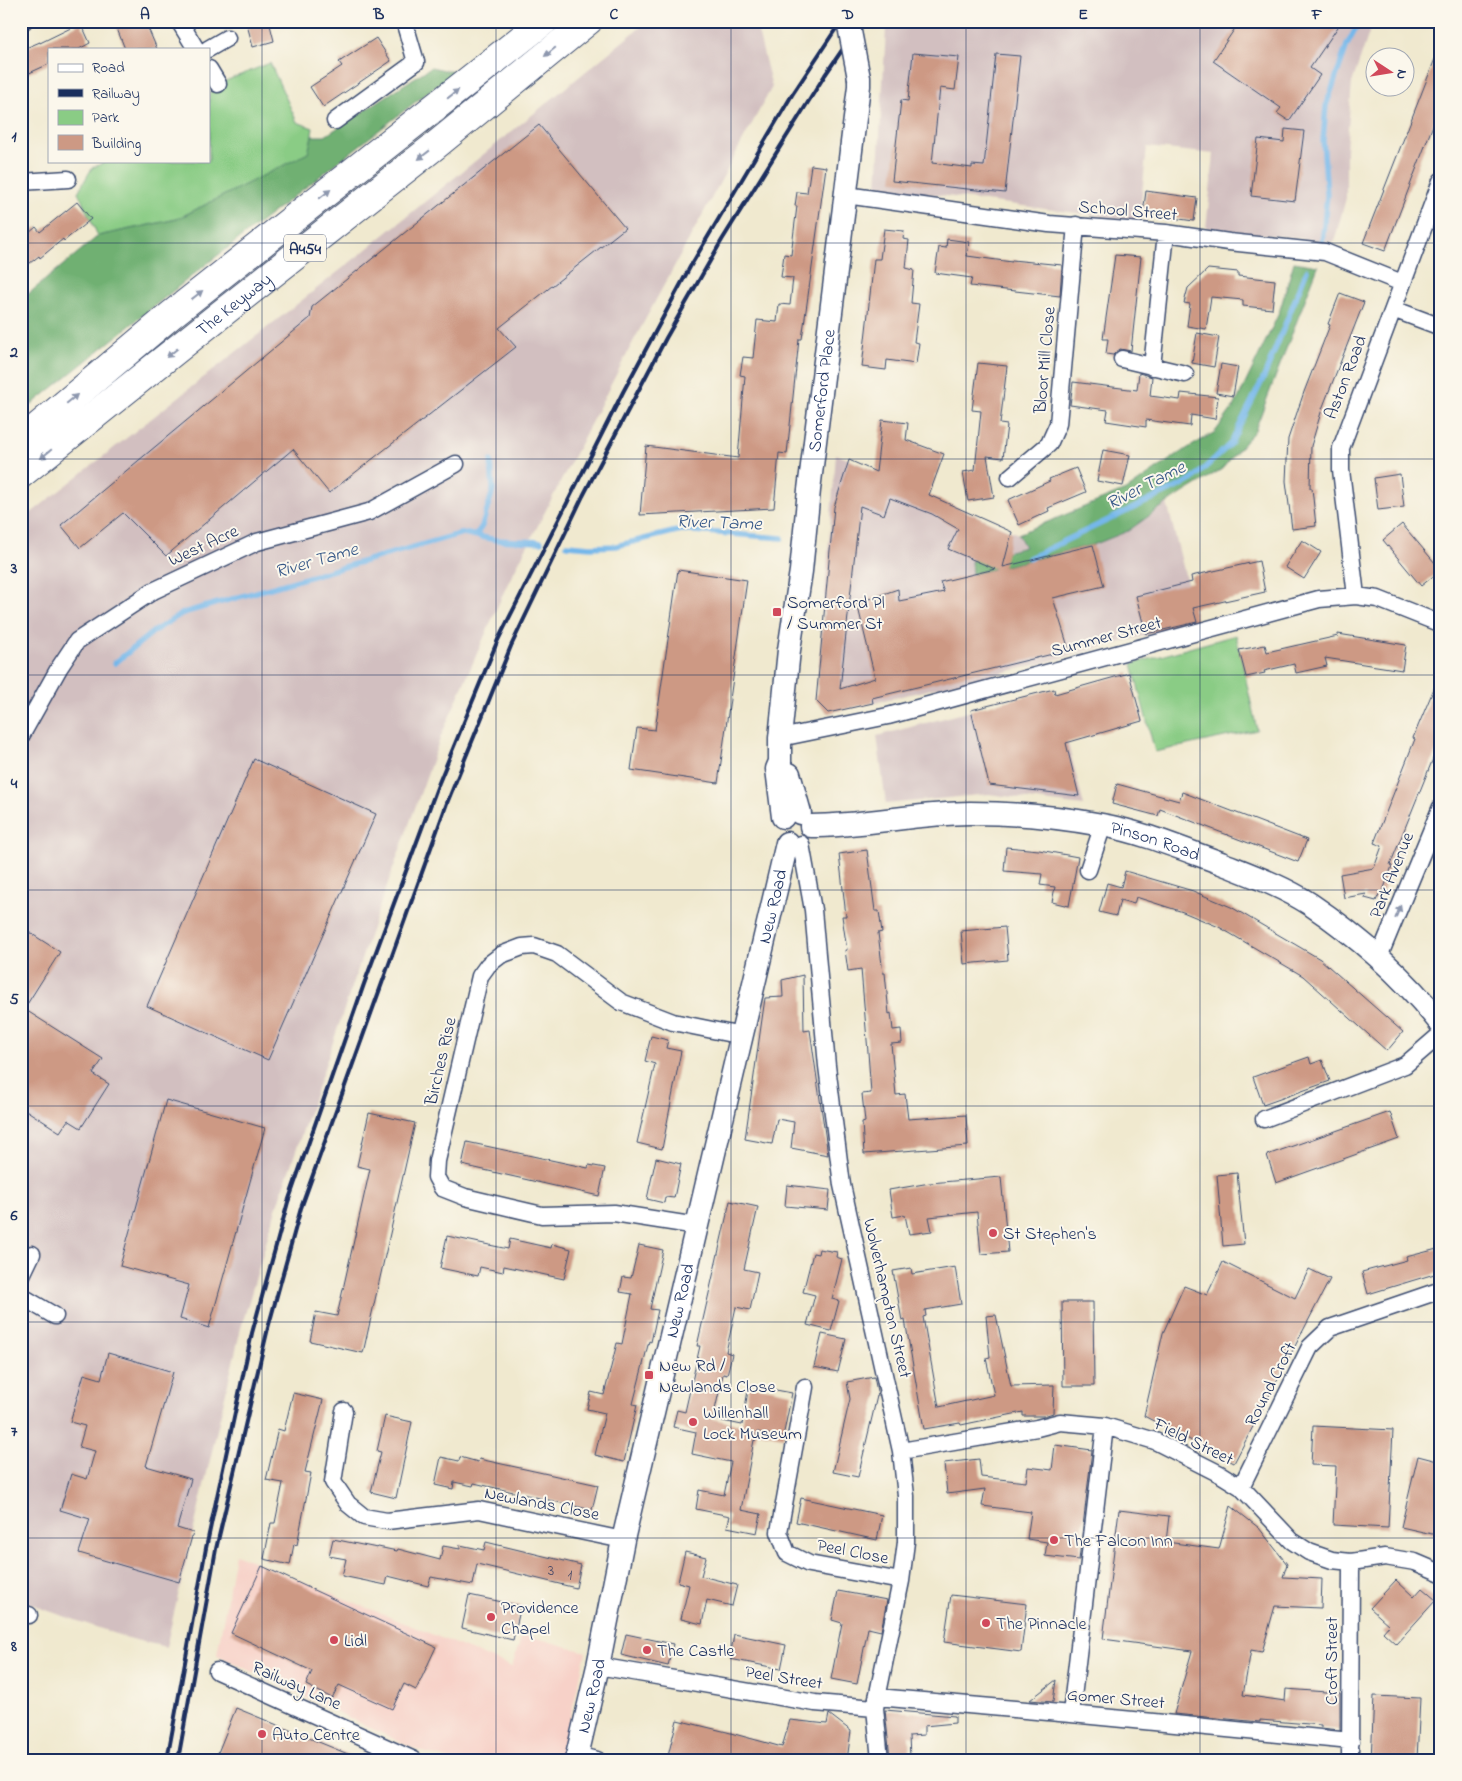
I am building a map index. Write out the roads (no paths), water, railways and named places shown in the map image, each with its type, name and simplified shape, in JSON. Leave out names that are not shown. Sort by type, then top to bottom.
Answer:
[{"type":"highway","name":"The Keyway","points":[[21,441],[171,315],[544,21]]},
{"type":"highway","name":"The Keyway","points":[[21,474],[221,314],[436,146],[588,21]]},
{"type":"highway","points":[[494,62],[511,83]]},
{"type":"main road","name":"Somerford Place","points":[[796,828],[786,767],[780,762],[780,738],[789,650],[859,86],[848,21]]},
{"type":"main road","name":"Pinson Road","points":[[796,828],[837,826],[968,813],[1034,817],[1103,825],[1151,838],[1265,880],[1309,904],[1379,957],[1418,995],[1441,1024]]},
{"type":"main road","name":"New Road","points":[[584,1758],[598,1666],[624,1540],[774,892],[796,828]]},
{"type":"street","points":[[179,21],[195,48]]},
{"type":"street","points":[[335,121],[416,62],[404,21]]},
{"type":"street","points":[[210,48],[227,38]]},
{"type":"street","points":[[210,71],[218,84]]},
{"type":"street","points":[[21,182],[68,179]]},
{"type":"street","name":"Aston Road","points":[[1356,596],[1340,448],[1441,181]]},
{"type":"street","name":"School Street","points":[[846,195],[1049,224],[1166,233],[1324,252],[1402,283]]},
{"type":"street","name":"Bloor Mill Close","points":[[1010,477],[1049,444],[1058,424],[1076,226]]},
{"type":"street","points":[[1152,367],[1166,233]]},
{"type":"street","points":[[1393,309],[1441,327]]},
{"type":"street","points":[[1122,359],[1185,374]]},
{"type":"street","name":"West Acre","points":[[21,736],[59,668],[77,641],[153,591],[257,542],[369,512],[456,464]]},
{"type":"street","name":"Summer Street","points":[[780,738],[888,716],[1319,600],[1356,596],[1378,599],[1441,624]]},
{"type":"street","name":"Park Avenue","points":[[1379,957],[1441,808]]},
{"type":"street","points":[[1088,870],[1103,825]]},
{"type":"street","name":"Wolverhampton Street","points":[[796,828],[813,910],[827,1066],[842,1185],[902,1451],[906,1505],[906,1542],[901,1581],[876,1703],[880,1760]]},
{"type":"street","name":"Birches Rise","points":[[697,1226],[614,1214],[542,1215],[465,1197],[442,1188],[436,1177],[437,1160],[480,976],[488,965],[501,955],[522,947],[534,946],[556,954],[621,1002],[673,1022],[742,1036]]},
{"type":"street","points":[[1264,1119],[1405,1065],[1441,1034]]},
{"type":"street","points":[[21,1278],[32,1254]]},
{"type":"street","name":"Round Croft","points":[[1241,1487],[1310,1347],[1330,1328],[1441,1290]]},
{"type":"street","points":[[21,1296],[55,1316]]},
{"type":"street","name":"Peel Close","points":[[805,1387],[779,1532],[787,1553],[809,1564],[901,1581]]},
{"type":"street","name":"Newlands Close","points":[[344,1411],[333,1482],[348,1504],[364,1516],[387,1521],[479,1510],[624,1540]]},
{"type":"street","name":"Field Street","points":[[902,1451],[1060,1422],[1105,1426],[1155,1441],[1197,1461],[1241,1487],[1292,1541],[1309,1552],[1332,1560],[1352,1562],[1385,1557],[1415,1562],[1441,1573]]},
{"type":"street","points":[[1071,1714],[1105,1426]]},
{"type":"street","name":"Croft Street","points":[[1350,1760],[1352,1562]]},
{"type":"street","name":"Peel Street","points":[[598,1666],[815,1703],[876,1703]]},
{"type":"street","name":"Railway Lane","points":[[217,1670],[414,1760]]},
{"type":"street","name":"Gomer Street","points":[[876,1703],[1071,1714],[1351,1741]]},
{"type":"waterway","name":"River Tame","points":[[1322,243],[1327,195],[1323,140],[1326,106],[1347,45],[1360,21]]},
{"type":"waterway","name":"River Tame","points":[[1029,558],[1192,480],[1231,443],[1264,377],[1307,270]]},
{"type":"waterway","points":[[476,535],[482,526],[493,490],[491,461]]},
{"type":"waterway","name":"River Tame","points":[[567,545],[591,547],[616,546],[681,530],[782,538]]},
{"type":"waterway","name":"River Tame","points":[[115,663],[154,631],[183,613],[463,533],[496,540],[541,542]]},
{"type":"railway","points":[[167,1760],[206,1548],[252,1333],[288,1202],[364,984],[438,785],[497,642],[623,392],[690,267],[792,95],[841,21]]},
{"type":"railway","points":[[178,1760],[216,1549],[268,1328],[301,1208],[447,803],[511,646],[583,496],[666,338],[722,240],[825,75],[862,21]]},
{"type":"place","name":"Somerford Pl / Summer St","points":[[777,612]]},
{"type":"place","name":"St Stephen's","points":[[993,1233]]},
{"type":"place","name":"New Rd / Newlands Close","points":[[649,1375]]},
{"type":"place","name":"Willenhall Lock Museum","points":[[693,1422]]},
{"type":"place","name":"The Falcon Inn","points":[[1054,1540]]},
{"type":"place","name":"Providence Chapel","points":[[491,1617]]},
{"type":"place","name":"The Pinnacle","points":[[986,1623]]},
{"type":"place","name":"Lidl","points":[[334,1640]]},
{"type":"place","name":"The Castle","points":[[647,1650]]},
{"type":"place","name":"Auto Centre","points":[[262,1734]]}]
